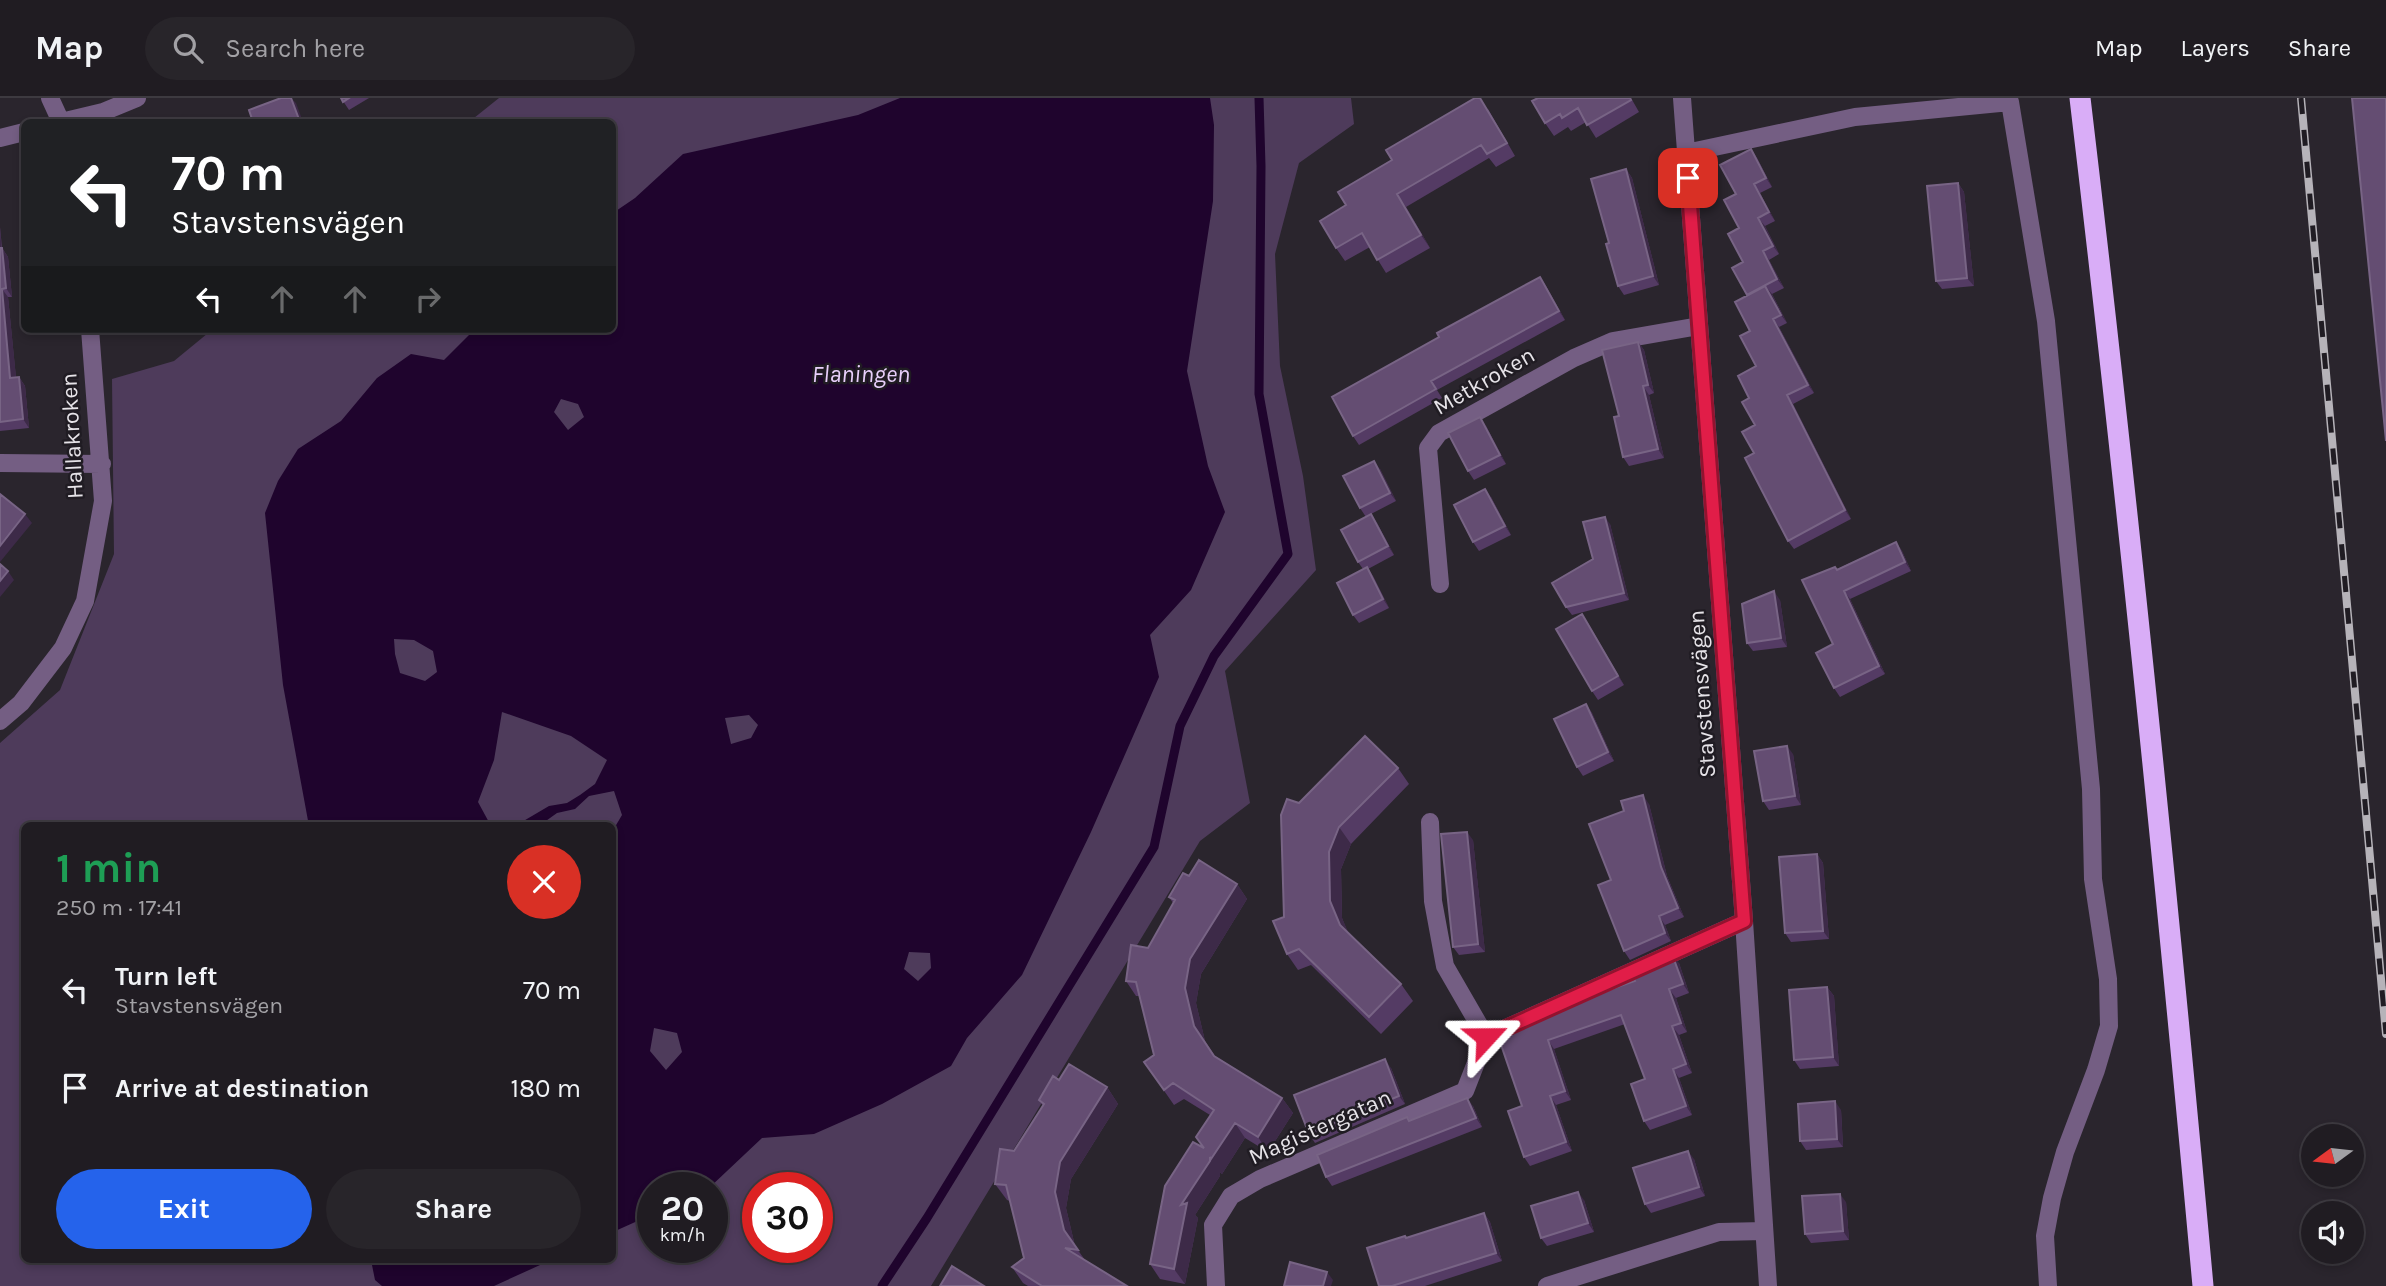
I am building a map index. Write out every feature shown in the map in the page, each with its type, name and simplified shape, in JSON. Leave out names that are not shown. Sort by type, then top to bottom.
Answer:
[{"type":"highway","points":[[2080,98],[2116,409],[2203,1286]]},
{"type":"street","points":[[50,98],[60,119]]},
{"type":"street","points":[[74,119],[103,112],[137,98]]},
{"type":"street","name":"Stavstensvägen","points":[[1682,98],[1744,921],[1768,1286]]},
{"type":"street","points":[[1686,153],[1855,117],[2010,100],[2046,321],[2091,789],[2092,878],[2108,979],[2109,1026],[2096,1070],[2065,1152],[2052,1198],[2045,1236],[2048,1286]]},
{"type":"street","points":[[0,138],[21,133]]},
{"type":"street","name":"Metkroken","points":[[1440,584],[1428,449],[1439,433],[1574,358],[1613,341],[1699,326]]},
{"type":"street","name":"Hallakroken","points":[[0,720],[21,703],[63,648],[85,601],[103,501],[90,333]]},
{"type":"street","points":[[0,463],[102,464]]},
{"type":"street","points":[[1430,822],[1433,901],[1444,966],[1486,1037],[1744,921]]},
{"type":"street","name":"Magistergatan","points":[[1216,1286],[1213,1225],[1230,1196],[1260,1179],[1465,1091],[1486,1037]]},
{"type":"street","points":[[1548,1286],[1719,1232],[1765,1231]]},
{"type":"shaded area","name":"Flaningen","points":[[499,98],[1351,98],[1354,124],[1299,163],[1275,254],[1280,366],[1303,476],[1316,570],[1225,671],[1250,803],[1200,841],[931,1286],[0,1286],[0,743],[60,690],[114,554],[112,379],[174,361],[208,333],[616,333],[616,119],[473,119]]},
{"type":"water","name":"Flaningen","points":[[900,98],[1210,98],[1214,125],[1213,201],[1187,371],[1208,466],[1225,512],[1191,590],[1150,635],[1159,677],[1091,832],[1022,975],[967,1038],[951,1066],[882,1104],[814,1134],[762,1138],[726,1172],[637,1172],[637,1221],[616,1231],[616,825],[622,815],[614,791],[589,796],[575,809],[557,813],[544,822],[522,822],[549,806],[567,803],[580,795],[595,784],[607,760],[571,736],[502,712],[494,760],[478,802],[489,822],[308,822],[283,685],[265,513],[278,481],[298,449],[341,421],[377,378],[411,354],[444,360],[471,333],[616,333],[616,211],[635,198],[683,154],[858,115]],"holes":[[[561,399],[578,404],[584,417],[568,430],[554,412]],[[394,639],[414,640],[433,651],[437,672],[425,681],[400,673]],[[749,715],[758,725],[751,738],[731,744],[725,718]],[[909,952],[930,953],[931,968],[918,981],[904,969]],[[654,1028],[677,1033],[682,1052],[666,1070],[650,1051]]]},
{"type":"water","points":[[372,1263],[544,1263],[494,1286],[382,1286],[375,1280]]},
{"type":"building","points":[[281,98],[291,98],[299,119],[252,119],[249,110]]},
{"type":"building","points":[[1475,98],[1480,98],[1507,143],[1487,154],[1481,145],[1397,194],[1421,235],[1377,260],[1362,233],[1336,248],[1320,221],[1346,205],[1338,192],[1392,160],[1386,150]]},
{"type":"building","points":[[1538,98],[1631,100],[1587,125],[1578,108],[1562,118],[1560,114],[1545,123],[1532,101]]},
{"type":"building","points":[[2352,98],[2386,98],[2386,441]]},
{"type":"building","points":[[1751,149],[1766,178],[1754,184],[1769,212],[1758,218],[1773,246],[1763,251],[1777,279],[1747,295],[1732,268],[1743,262],[1728,234],[1739,228],[1724,200],[1736,194],[1720,165]]},
{"type":"building","points":[[1626,169],[1653,276],[1618,286],[1591,179]]},
{"type":"building","points":[[1958,183],[1967,278],[1936,281],[1927,186]]},
{"type":"building","points":[[0,248],[6,288],[2,289],[10,378],[19,377],[23,419],[0,422]]},
{"type":"building","points":[[1540,277],[1559,311],[1431,381],[1436,389],[1353,436],[1332,397],[1439,337],[1437,333]]},
{"type":"building","points":[[1765,286],[1781,315],[1773,319],[1808,385],[1787,395],[1845,510],[1788,541],[1745,458],[1754,453],[1742,432],[1755,425],[1742,402],[1749,398],[1738,376],[1756,366],[1740,336],[1750,331],[1735,302]]},
{"type":"building","points":[[1638,342],[1648,385],[1643,386],[1658,449],[1623,457],[1614,417],[1619,416],[1602,350]]},
{"type":"building","points":[[1480,417],[1500,455],[1468,471],[1448,433]]},
{"type":"building","points":[[1374,461],[1390,493],[1360,508],[1343,476]]},
{"type":"building","points":[[1485,489],[1505,526],[1473,542],[1454,505]]},
{"type":"building","points":[[0,494],[25,514],[0,546]]},
{"type":"building","points":[[1371,514],[1388,546],[1358,562],[1341,530]]},
{"type":"building","points":[[1605,517],[1624,593],[1566,607],[1552,583],[1593,559],[1583,522]]},
{"type":"building","points":[[1896,542],[1905,562],[1844,591],[1879,666],[1834,688],[1816,653],[1833,644],[1802,580],[1835,567],[1837,570]]},
{"type":"building","points":[[0,564],[8,571],[0,581]]},
{"type":"building","points":[[1367,567],[1383,599],[1353,615],[1337,583]]},
{"type":"building","points":[[1774,591],[1781,638],[1747,643],[1742,604]]},
{"type":"building","points":[[1582,614],[1618,676],[1592,691],[1556,629]]},
{"type":"building","points":[[1586,704],[1608,752],[1577,767],[1554,719]]},
{"type":"building","points":[[1365,736],[1398,768],[1339,827],[1329,852],[1330,901],[1340,925],[1401,984],[1369,1017],[1299,949],[1287,954],[1273,921],[1284,917],[1281,815],[1287,799],[1299,803]]},
{"type":"building","points":[[1787,746],[1795,796],[1763,801],[1754,751]]},
{"type":"building","points":[[1643,795],[1661,867],[1678,908],[1659,916],[1665,933],[1624,951],[1598,885],[1611,880],[1589,824],[1624,811],[1621,801]]},
{"type":"building","points":[[1467,832],[1478,944],[1453,947],[1441,834]]},
{"type":"building","points":[[1817,854],[1823,931],[1785,933],[1779,857]]},
{"type":"building","points":[[1199,860],[1237,884],[1190,959],[1185,988],[1194,1026],[1214,1056],[1282,1098],[1258,1137],[1235,1123],[1211,1159],[1210,1157],[1181,1205],[1187,1203],[1174,1269],[1150,1264],[1165,1186],[1193,1142],[1204,1148],[1196,1137],[1214,1110],[1173,1083],[1164,1090],[1144,1062],[1154,1055],[1136,982],[1126,981],[1131,945],[1148,948],[1175,900],[1169,897],[1183,873],[1189,876]]},
{"type":"building","points":[[1672,954],[1683,984],[1669,989],[1681,1023],[1672,1026],[1686,1064],[1673,1069],[1686,1106],[1644,1121],[1631,1084],[1645,1079],[1621,1015],[1548,1040],[1565,1091],[1550,1096],[1566,1142],[1524,1157],[1508,1111],[1522,1106],[1497,1033],[1539,1014],[1635,981],[1632,972]]},
{"type":"building","points":[[1827,987],[1833,1057],[1794,1060],[1789,990]]},
{"type":"building","points":[[1385,1059],[1399,1096],[1309,1134],[1294,1095]]},
{"type":"building","points":[[1069,1064],[1107,1087],[1060,1162],[1055,1192],[1064,1230],[1078,1250],[1065,1248],[1127,1286],[1042,1286],[1012,1267],[1024,1258],[1006,1185],[995,1184],[1000,1149],[1014,1151],[1044,1104],[1039,1100],[1053,1076],[1059,1080]]},
{"type":"building","points":[[1467,1098],[1476,1118],[1326,1177],[1317,1155],[1407,1117],[1409,1121]]},
{"type":"building","points":[[1835,1101],[1837,1139],[1800,1141],[1798,1104]]},
{"type":"building","points":[[1688,1151],[1699,1187],[1645,1204],[1633,1168]]},
{"type":"building","points":[[1578,1192],[1588,1223],[1541,1238],[1531,1206]]},
{"type":"building","points":[[1840,1194],[1843,1231],[1805,1234],[1802,1196]]},
{"type":"building","points":[[1484,1213],[1496,1253],[1392,1286],[1379,1286],[1367,1248]]},
{"type":"building","points":[[1290,1262],[1327,1272],[1323,1286],[1284,1286]]},
{"type":"building","points":[[952,1266],[984,1286],[940,1286]]},
{"type":"waterway","points":[[882,1286],[927,1218],[1154,847],[1180,726],[1214,656],[1288,554],[1259,394],[1259,98]]},
{"type":"railway","points":[[2301,98],[2386,1034]]},
{"type":"route","points":[[1486,1037],[1744,921],[1688,178]]}]
